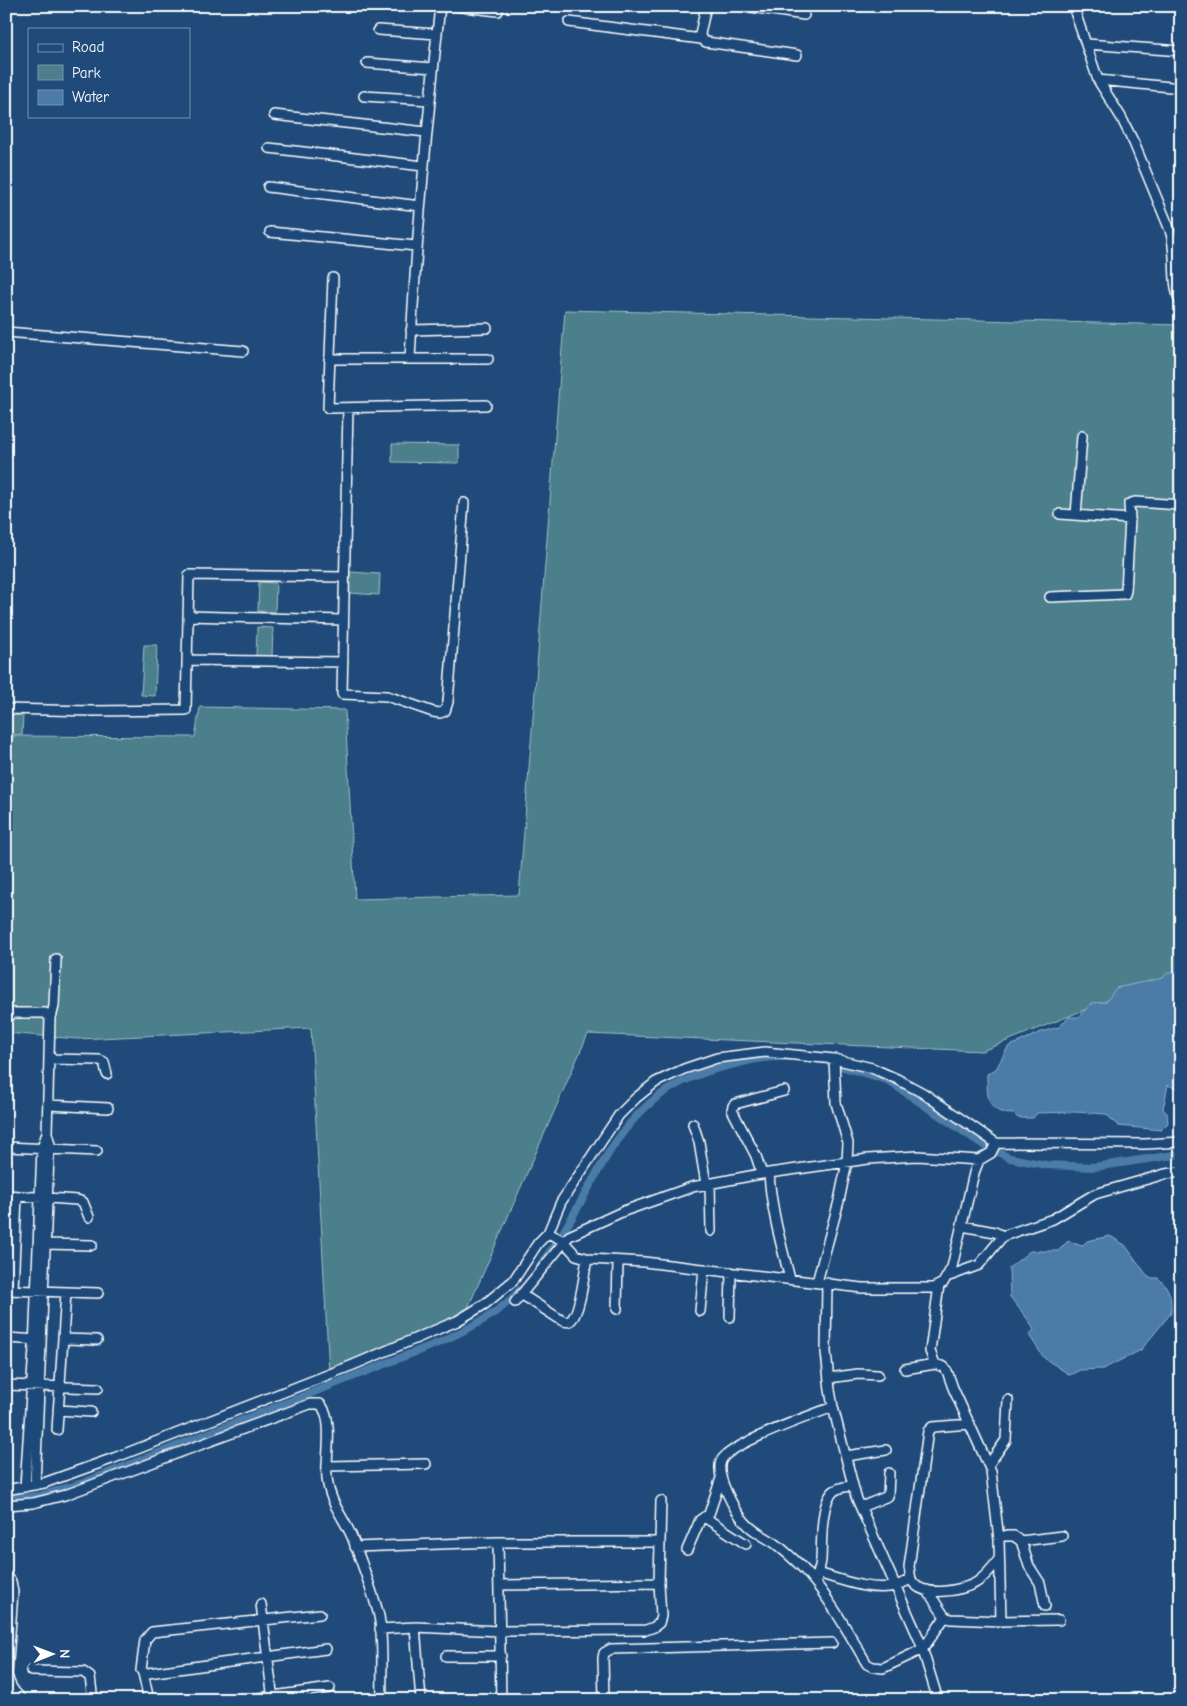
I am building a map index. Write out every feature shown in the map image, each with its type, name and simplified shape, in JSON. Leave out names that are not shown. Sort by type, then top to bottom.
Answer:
[{"type":"street","points":[[410,359],[416,246],[440,6]]},
{"type":"street","points":[[455,6],[498,11]]},
{"type":"street","points":[[701,40],[700,34],[706,6]]},
{"type":"street","points":[[746,6],[804,15]]},
{"type":"street","points":[[1074,6],[1098,80],[1130,135],[1170,230],[1174,242],[1177,292],[1181,304]]},
{"type":"street","points":[[569,22],[797,55]]},
{"type":"street","points":[[378,30],[437,34]]},
{"type":"street","points":[[1087,44],[1181,51]]},
{"type":"street","points":[[367,63],[433,68]]},
{"type":"street","points":[[1098,80],[1181,88]]},
{"type":"street","points":[[364,96],[430,100]]},
{"type":"street","points":[[274,115],[426,132]]},
{"type":"street","points":[[270,148],[423,166]]},
{"type":"street","points":[[268,187],[420,206]]},
{"type":"street","points":[[270,232],[416,246]]},
{"type":"street","points":[[333,278],[328,408],[486,405]]},
{"type":"street","points":[[411,330],[488,328]]},
{"type":"street","points":[[6,332],[244,351]]},
{"type":"street","points":[[329,359],[488,358]]},
{"type":"street","points":[[348,408],[342,694],[388,696],[433,712],[440,713],[445,711],[448,702],[464,504]]},
{"type":"street","points":[[1076,514],[1082,436]]},
{"type":"street","points":[[1050,598],[1120,596],[1124,594],[1126,590],[1130,519],[1128,506],[1135,502],[1181,505]]},
{"type":"street","points":[[1060,514],[1130,519]]},
{"type":"street","points":[[6,710],[186,710],[189,574],[344,577]]},
{"type":"street","points":[[188,616],[343,620]]},
{"type":"street","points":[[187,660],[343,662]]},
{"type":"street","points":[[48,1016],[52,1014],[54,1006],[56,959]]},
{"type":"street","points":[[6,1018],[13,1014],[45,1013],[51,1024],[38,1340],[25,1487]]},
{"type":"street","points":[[587,1259],[580,1299],[570,1321],[561,1320],[518,1298],[558,1238],[561,1202],[619,1116],[636,1098],[656,1082],[684,1069],[718,1058],[765,1052],[872,1068],[897,1078],[923,1093],[994,1148]]},
{"type":"street","points":[[50,1059],[100,1060],[104,1062],[107,1074]]},
{"type":"street","points":[[816,1282],[839,1201],[848,1143],[836,1103],[834,1063]]},
{"type":"street","points":[[784,1091],[732,1106],[732,1110],[766,1173],[790,1279]]},
{"type":"street","points":[[48,1105],[108,1108]]},
{"type":"street","points":[[693,1124],[708,1184],[711,1230]]},
{"type":"street","points":[[558,1238],[569,1246],[576,1255],[587,1259],[644,1262],[862,1288],[933,1288],[943,1283],[949,1276],[974,1173],[979,1160],[994,1148],[1004,1145],[1181,1142]]},
{"type":"street","points":[[6,1147],[97,1151]]},
{"type":"street","points":[[6,1490],[35,1485],[114,1458],[457,1321],[485,1304],[513,1281],[538,1243],[569,1236],[624,1211],[692,1187],[766,1173],[846,1162],[917,1156],[979,1160]]},
{"type":"street","points":[[949,1276],[979,1265],[1003,1236],[1053,1219],[1096,1194],[1165,1174],[1181,1172]]},
{"type":"street","points":[[6,1195],[77,1200],[83,1202],[89,1217]]},
{"type":"street","points":[[17,1196],[10,1243],[9,1290],[98,1293]]},
{"type":"street","points":[[962,1226],[995,1232],[1003,1236]]},
{"type":"street","points":[[42,1244],[92,1244]]},
{"type":"street","points":[[617,1308],[618,1260]]},
{"type":"street","points":[[700,1311],[704,1269]]},
{"type":"street","points":[[730,1317],[731,1272]]},
{"type":"street","points":[[826,1283],[826,1352],[829,1378],[833,1407],[853,1485],[861,1508],[923,1649],[938,1700]]},
{"type":"street","points":[[935,1364],[930,1351],[940,1285]]},
{"type":"street","points":[[57,1430],[66,1292]]},
{"type":"street","points":[[6,1338],[38,1340]]},
{"type":"street","points":[[63,1339],[97,1340]]},
{"type":"street","points":[[905,1369],[935,1364],[944,1367],[989,1464],[993,1476],[999,1536],[1000,1621]]},
{"type":"street","points":[[829,1378],[858,1374],[878,1374]]},
{"type":"street","points":[[6,1385],[98,1388]]},
{"type":"street","points":[[35,1386],[35,1485]]},
{"type":"street","points":[[989,1464],[1006,1440],[1008,1400]]},
{"type":"street","points":[[6,1505],[33,1503],[64,1495],[310,1404],[322,1406],[327,1418],[328,1490],[336,1510],[352,1537],[379,1616],[382,1700]]},
{"type":"street","points":[[833,1407],[784,1426],[741,1446],[722,1458],[720,1464],[721,1478],[732,1504],[744,1522],[776,1544],[808,1573],[833,1607],[868,1664],[873,1668],[883,1668],[923,1649],[945,1617]]},
{"type":"street","points":[[58,1410],[91,1412]]},
{"type":"street","points":[[970,1424],[932,1427],[928,1431],[909,1568],[911,1579],[920,1588],[927,1590],[943,1592],[956,1590],[976,1583],[986,1575],[999,1559]]},
{"type":"street","points":[[846,1456],[886,1450]]},
{"type":"street","points":[[327,1466],[426,1464]]},
{"type":"street","points":[[861,1508],[888,1496],[889,1473]]},
{"type":"street","points":[[688,1550],[700,1520],[709,1514],[721,1478]]},
{"type":"street","points":[[816,1583],[821,1560],[822,1524],[830,1496],[833,1491],[839,1488],[853,1485]]},
{"type":"street","points":[[380,1629],[415,1627],[500,1631],[646,1630],[654,1627],[659,1623],[661,1616],[659,1583],[661,1501]]},
{"type":"street","points":[[704,1517],[746,1544]]},
{"type":"street","points":[[999,1536],[1014,1536],[1021,1541],[1029,1566],[1040,1583],[1045,1606]]},
{"type":"street","points":[[1021,1541],[1062,1536]]},
{"type":"street","points":[[355,1547],[498,1542],[660,1542]]},
{"type":"street","points":[[498,1542],[501,1700]]},
{"type":"street","points":[[818,1573],[859,1585],[869,1586],[896,1586],[911,1579]]},
{"type":"street","points":[[6,1575],[11,1581],[13,1592],[7,1675],[9,1684],[14,1692],[23,1700]]},
{"type":"street","points":[[499,1585],[659,1583]]},
{"type":"street","points":[[927,1590],[945,1617],[951,1619],[1000,1621],[1059,1620]]},
{"type":"street","points":[[261,1604],[273,1698]]},
{"type":"street","points":[[149,1700],[140,1666],[145,1640],[152,1632],[320,1614]]},
{"type":"street","points":[[415,1627],[421,1700]]},
{"type":"street","points":[[604,1700],[603,1658],[604,1653],[611,1649],[832,1643]]},
{"type":"street","points":[[143,1672],[326,1649]]},
{"type":"street","points":[[446,1656],[501,1656]]},
{"type":"street","points":[[31,1671],[83,1672],[90,1677],[93,1700]]},
{"type":"street","points":[[245,1700],[273,1698],[330,1688]]},
{"type":"green space","points":[[565,310],[1181,325],[1181,971],[982,1051],[588,1034],[464,1317],[329,1374],[311,1028],[78,1039],[6,1033],[6,736],[195,737],[200,707],[345,710],[355,899],[519,895]]},
{"type":"green space","points":[[392,444],[459,445],[459,463],[392,462]]},
{"type":"green space","points":[[350,572],[380,574],[379,595],[349,593]]},
{"type":"green space","points":[[259,582],[276,583],[275,612],[258,611]]},
{"type":"green space","points":[[257,627],[273,628],[272,657],[256,656]]},
{"type":"green space","points":[[144,645],[157,645],[155,696],[141,695]]},
{"type":"green space","points":[[8,715],[23,715],[22,735],[7,734]]},
{"type":"water","points":[[1167,973],[1181,973],[1181,1091],[1168,1085],[1163,1109],[1167,1113],[1168,1123],[1161,1130],[1118,1126],[1106,1114],[1075,1112],[1037,1113],[1033,1118],[1018,1118],[1014,1114],[998,1111],[993,1107],[988,1096],[987,1074],[996,1069],[1008,1047],[1041,1032],[1059,1027],[1069,1017],[1078,1017],[1092,1003],[1106,1002],[1116,988],[1163,978]]},
{"type":"water","points":[[1110,1236],[1125,1245],[1149,1278],[1158,1278],[1166,1286],[1170,1298],[1171,1313],[1141,1350],[1103,1369],[1080,1370],[1070,1375],[1044,1358],[1029,1335],[1034,1330],[1010,1297],[1009,1268],[1030,1251],[1058,1251],[1068,1241],[1082,1246],[1087,1241]]},
{"type":"waterway","points":[[540,1266],[565,1230],[624,1130],[657,1097],[684,1081],[703,1073],[769,1057],[784,1057]]},
{"type":"waterway","points":[[830,1063],[887,1080],[985,1146],[1010,1158],[1046,1165],[1094,1167],[1181,1154]]},
{"type":"waterway","points":[[6,1499],[39,1496],[83,1483],[438,1343],[471,1327],[492,1314],[520,1290]]}]
